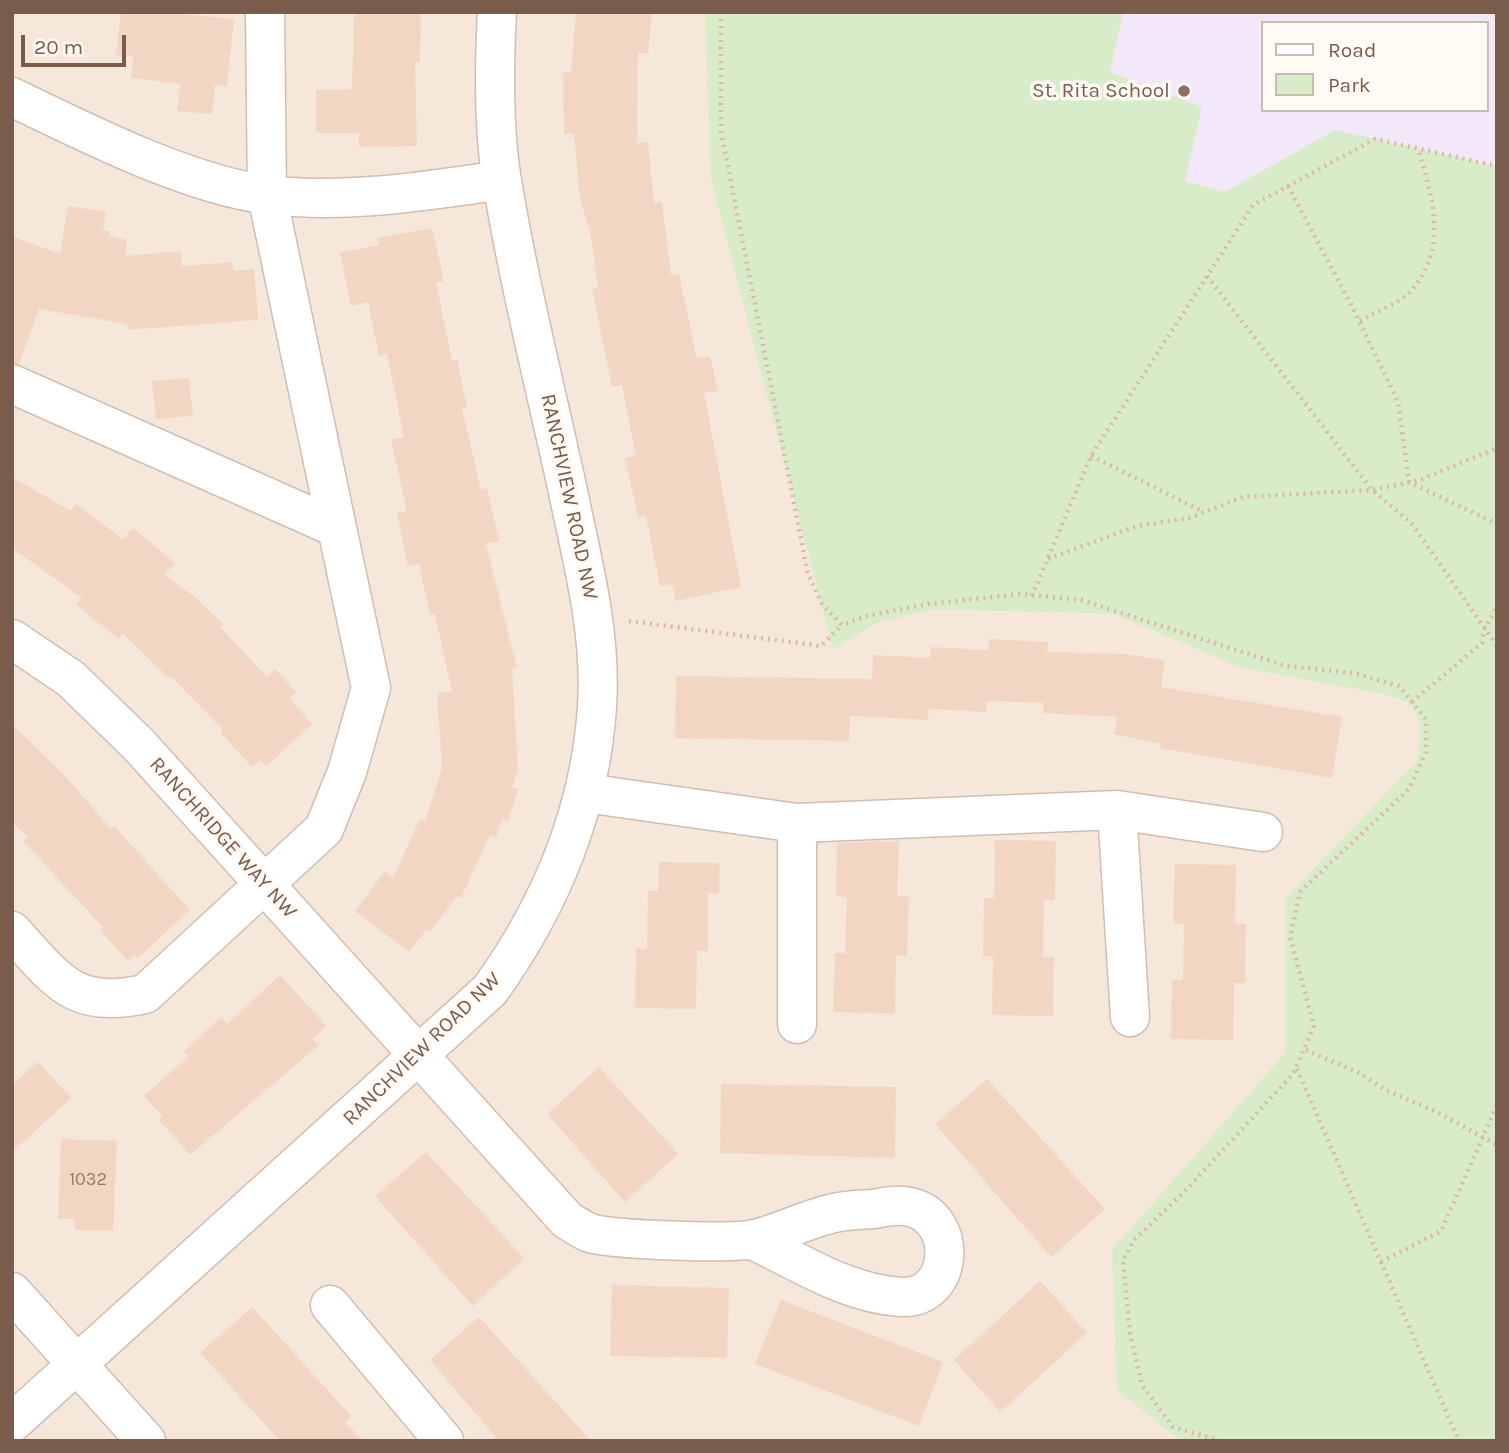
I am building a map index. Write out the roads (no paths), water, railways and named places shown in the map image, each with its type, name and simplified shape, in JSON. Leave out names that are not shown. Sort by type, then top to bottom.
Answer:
[{"type":"street","points":[[12,930],[58,981],[89,998],[118,1000],[145,994],[324,829],[347,772],[370,688],[267,194],[265,12]]},
{"type":"street","name":"RANCHVIEW ROAD NW","points":[[12,1423],[490,990],[516,954],[557,877],[585,793],[597,706],[594,617],[502,180],[495,87],[497,12]]},
{"type":"street","points":[[12,97],[181,172],[267,194],[333,199],[502,180]]},
{"type":"street","points":[[12,384],[337,528]]},
{"type":"street","name":"RANCHRIDGE WAY NW","points":[[12,639],[71,679],[139,745],[567,1220],[590,1233],[619,1238],[753,1240]]},
{"type":"street","points":[[585,793],[797,823],[1117,810],[1263,832]]},
{"type":"street","points":[[1117,810],[1130,1017]]},
{"type":"street","points":[[797,823],[797,1024]]},
{"type":"street","points":[[12,1292],[146,1441]]},
{"type":"street","points":[[330,1305],[444,1441]]},
{"type":"place","name":"St. Rita School","points":[[1184,91]]}]
